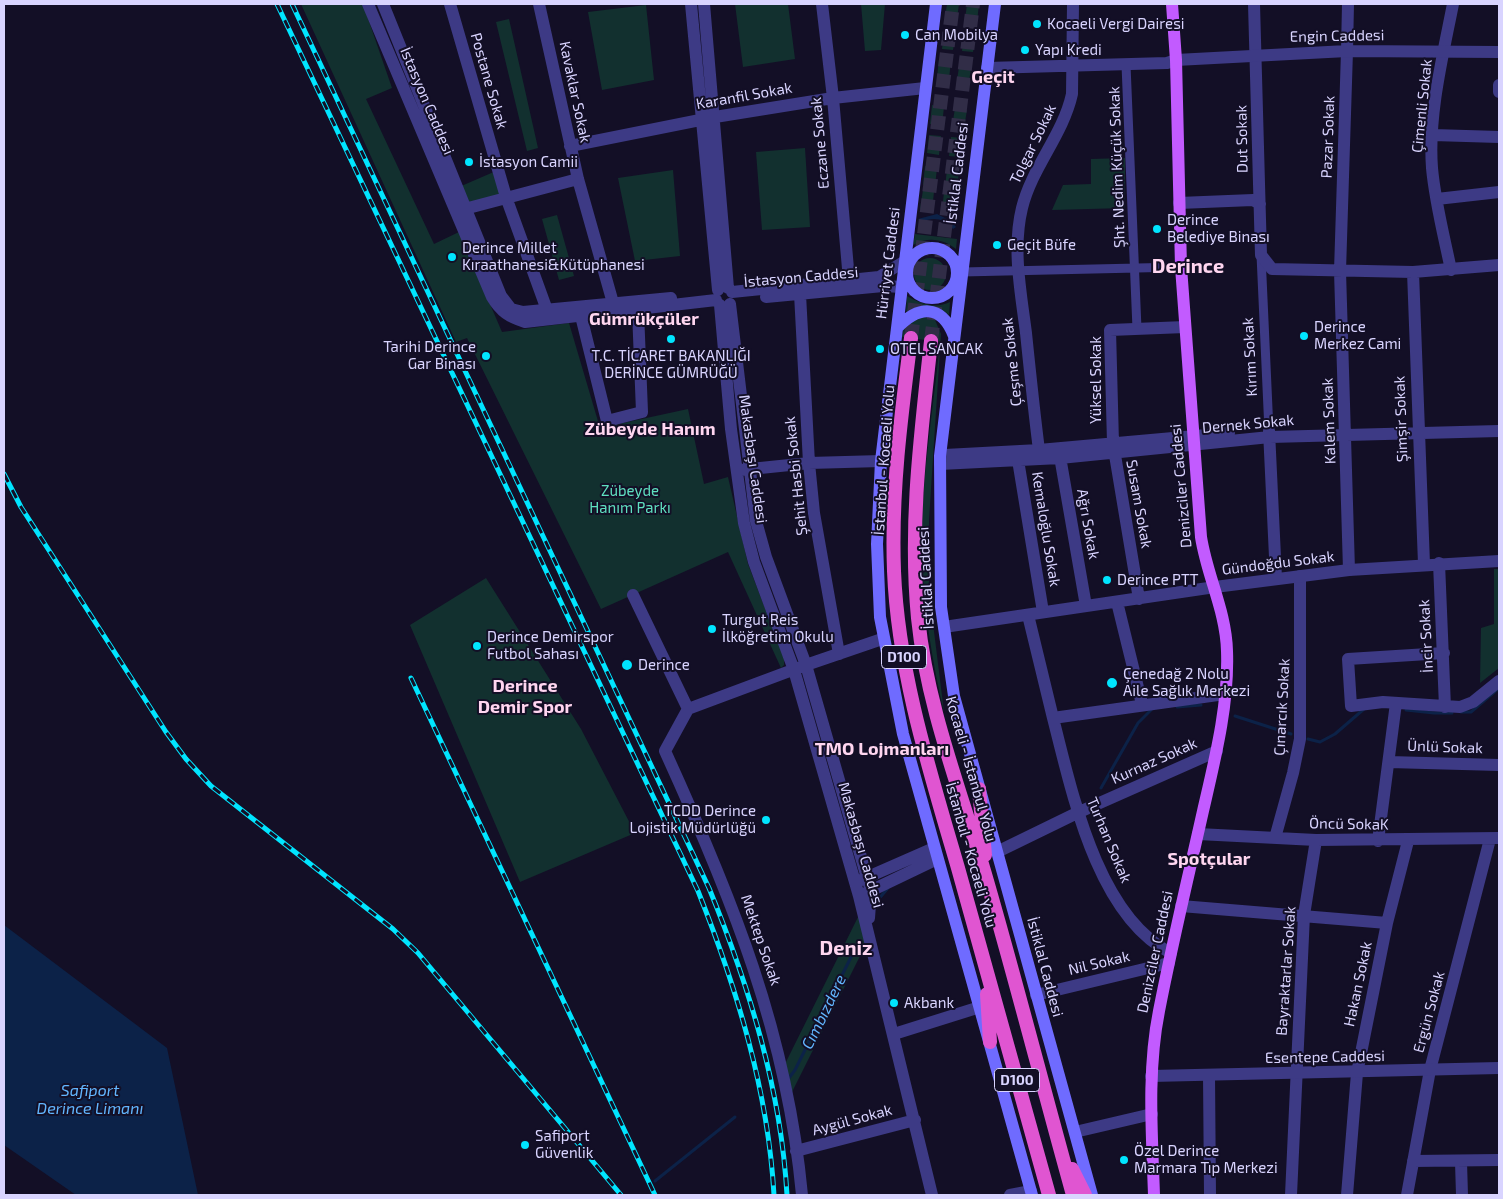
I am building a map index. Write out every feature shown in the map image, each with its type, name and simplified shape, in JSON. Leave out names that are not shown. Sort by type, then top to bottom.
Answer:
[{"type":"highway","name":"İstanbul - Kocaeli Yolu","points":[[911,338],[899,446],[894,519],[894,572],[906,669],[922,736],[1049,1195]]},
{"type":"highway","name":"Kocaeli - İstanbul Yolu","points":[[931,341],[917,462],[914,518],[914,568],[918,620],[930,685],[952,771],[987,880],[1073,1195]]},
{"type":"highway","points":[[979,789],[987,880]]},
{"type":"highway","points":[[985,966],[990,1042]]},
{"type":"highway","points":[[1059,1144],[1085,1195]]},
{"type":"main road","name":"Hürriyet Caddesi","points":[[936,4],[915,167],[906,267],[881,461],[877,561],[882,639],[903,734],[1031,1193]]},
{"type":"main road","name":"İstiklal Caddesi","points":[[994,4],[967,228],[960,269],[960,288],[940,460],[941,606],[954,696],[1092,1195]]},
{"type":"main road","name":"Denizciler Caddesi","points":[[1154,1195],[1151,1076],[1159,1012],[1216,751],[1225,694],[1228,652],[1226,633],[1215,587],[1204,555],[1201,537],[1181,266],[1176,60],[1172,4]]},
{"type":"main road","points":[[935,248],[950,256],[960,269],[953,286],[948,292],[933,298],[925,297],[912,288],[906,267],[919,252],[935,248]]},
{"type":"main road","points":[[897,328],[916,312],[929,311],[942,317],[948,323],[954,336]]},
{"type":"street","name":"İstasyon Caddesi","points":[[368,4],[501,296],[511,309],[524,312],[614,303],[800,294],[883,286],[902,287]]},
{"type":"street","name":"İstasyon Caddesi","points":[[383,4],[492,297],[500,311],[509,317],[526,322],[638,310],[724,297]]},
{"type":"street","name":"Postane Sokak","points":[[450,4],[506,197],[547,310]]},
{"type":"street","name":"Kavaklar Sokak","points":[[539,4],[578,179],[614,303]]},
{"type":"street","name":"Makasbaşı Caddesi","points":[[691,4],[702,119],[724,297],[756,521],[766,557],[806,665],[866,888],[868,928],[932,1195]]},
{"type":"street","name":"Makasbaşı Caddesi","points":[[704,4],[715,117],[724,297],[736,472],[744,523],[754,562],[794,670],[855,883],[866,888]]},
{"type":"street","name":"Eczane Sokak","points":[[822,4],[833,98],[848,280]]},
{"type":"street","name":"Tolgar Sokak","points":[[1018,270],[1022,210],[1032,178],[1069,109],[1072,94],[1073,4]]},
{"type":"street","name":"Dut Sokak","points":[[1254,4],[1261,255]]},
{"type":"street","name":"Pazar Sokak","points":[[1340,271],[1348,4]]},
{"type":"street","name":"Çimenli Sokak","points":[[1451,270],[1432,169],[1433,135],[1444,51],[1453,4]]},
{"type":"street","name":"Engin Caddesi","points":[[987,65],[1126,65],[1256,54],[1347,51],[1499,52]]},
{"type":"street","name":"Engin Caddesi","points":[[1073,65],[1167,58],[1176,60]]},
{"type":"street","name":"Şht. Nedim Küçük Sokak","points":[[1126,65],[1137,328]]},
{"type":"street","points":[[1499,85],[1499,92]]},
{"type":"street","name":"Karanfil Sokak","points":[[570,146],[702,119],[833,98],[925,88]]},
{"type":"street","points":[[1433,135],[1499,137]]},
{"type":"street","points":[[461,210],[578,179]]},
{"type":"street","points":[[1437,198],[1499,192]]},
{"type":"street","points":[[1179,203],[1253,200],[1260,204]]},
{"type":"street","points":[[1261,255],[1272,269],[1413,272],[1499,265]]},
{"type":"street","name":"Kırım Sokak","points":[[1261,255],[1276,578]]},
{"type":"street","points":[[960,269],[1018,270],[1181,266]]},
{"type":"street","points":[[724,297],[879,277],[906,267]]},
{"type":"street","name":"Çeşme Sokak","points":[[1018,270],[1039,450]]},
{"type":"street","name":"Kalem Sokak","points":[[1340,271],[1349,570]]},
{"type":"street","name":"Şimşir Sokak","points":[[1413,272],[1424,564]]},
{"type":"street","name":"Şehit Hasbi Sokak","points":[[800,294],[809,463],[814,513],[839,654]]},
{"type":"street","points":[[581,316],[607,422],[642,412],[638,310]]},
{"type":"street","name":"Yüksel Sokak","points":[[1114,448],[1110,330],[1185,327]]},
{"type":"street","name":"Dernek Sokak","points":[[1418,430],[1499,425]]},
{"type":"street","name":"Dernek Sokak","points":[[940,460],[1059,453],[1269,434],[1418,430],[1499,431]]},
{"type":"street","name":"Susam Sokak","points":[[1114,448],[1139,599]]},
{"type":"street","name":"Dernek Sokak","points":[[1018,456],[1039,450],[1059,453]]},
{"type":"street","name":"Ağrı Sokak","points":[[1059,453],[1086,606]]},
{"type":"street","name":"Kemaloğlu Sokak","points":[[1018,456],[1043,612]]},
{"type":"street","points":[[736,472],[748,468],[809,463],[881,461]]},
{"type":"street","name":"Gündoğdu Sokak","points":[[944,627],[1276,578],[1349,570],[1499,560]]},
{"type":"street","name":"İncir Sokak","points":[[1439,563],[1446,707]]},
{"type":"street","name":"Çınarcık Sokak","points":[[1275,838],[1293,773],[1300,738],[1300,576]]},
{"type":"street","points":[[633,595],[688,710],[806,665],[882,639]]},
{"type":"street","points":[[1117,602],[1142,704]]},
{"type":"street","name":"Turhan Sokak","points":[[1028,615],[1077,813],[1102,872],[1122,907],[1148,939],[1170,958]]},
{"type":"street","points":[[1444,653],[1348,659],[1351,706],[1396,703],[1446,707],[1466,706],[1499,681]]},
{"type":"street","points":[[1053,718],[1142,704],[1225,694]]},
{"type":"street","name":"Ünlü Sokak","points":[[1378,841],[1396,703]]},
{"type":"street","name":"Mektep Sokak","points":[[688,710],[665,751],[726,890],[766,1003],[791,1110],[802,1195]]},
{"type":"street","name":"Kurnaz Sokak","points":[[997,852],[1077,813],[1216,751]]},
{"type":"street","name":"Ünlü Sokak","points":[[1389,762],[1499,765]]},
{"type":"street","name":"Öncü SokaK","points":[[1198,834],[1378,841],[1495,838]]},
{"type":"street","name":"Ergün Sokak","points":[[1407,1195],[1430,1070],[1495,838]]},
{"type":"street","name":"Bayraktarlar Sokak","points":[[1291,1195],[1304,915],[1316,840]]},
{"type":"street","name":"Hakan Sokak","points":[[1347,1195],[1357,1073],[1387,923],[1408,841]]},
{"type":"street","points":[[866,888],[936,854]]},
{"type":"street","points":[[1181,906],[1387,923]]},
{"type":"street","name":"Nil Sokak","points":[[1036,995],[1170,958]]},
{"type":"street","points":[[894,1034],[980,1008]]},
{"type":"street","name":"Esentepe Caddesi","points":[[1151,1076],[1357,1073],[1499,1068]]},
{"type":"street","points":[[1209,1075],[1210,1195]]},
{"type":"street","points":[[1075,1132],[1152,1114]]},
{"type":"street","name":"Aygül Sokak","points":[[796,1151],[915,1120]]},
{"type":"street","points":[[1412,1161],[1461,1162],[1499,1160]]},
{"type":"street","points":[[1461,1162],[1462,1195]]},
{"type":"street","points":[[1010,1195],[1031,1193]]},
{"type":"green space","name":"Zübeyde Hanım Parkı","points":[[301,4],[363,4],[392,88],[366,99],[434,244],[459,232],[502,332],[569,323],[600,428],[688,409],[704,484],[728,477],[748,564],[784,658],[784,665],[781,668],[728,552],[601,609],[467,338],[456,342]]},
{"type":"green space","points":[[735,4],[788,4],[795,59],[743,67]]},
{"type":"green space","points":[[861,4],[885,4],[881,50],[865,51]]},
{"type":"green space","points":[[947,4],[959,4],[957,19],[945,18]]},
{"type":"green space","points":[[967,4],[979,4],[977,22],[965,20]]},
{"type":"green space","points":[[646,5],[654,80],[602,90],[588,12]]},
{"type":"green space","points":[[509,19],[538,148],[527,151],[496,22]]},
{"type":"green space","points":[[944,30],[956,31],[953,50],[942,49]]},
{"type":"green space","points":[[964,33],[976,34],[973,52],[962,51]]},
{"type":"green space","points":[[939,59],[951,60],[949,79],[937,78]]},
{"type":"green space","points":[[960,61],[972,63],[969,81],[957,80]]},
{"type":"green space","points":[[932,105],[944,107],[942,125],[930,124]]},
{"type":"green space","points":[[955,108],[967,110],[964,128],[952,127]]},
{"type":"green space","points":[[929,135],[941,136],[939,155],[927,153]]},
{"type":"green space","points":[[951,137],[963,138],[961,157],[949,156]]},
{"type":"green space","points":[[805,148],[810,227],[762,230],[756,152]]},
{"type":"green space","points":[[1125,158],[1125,208],[1052,210],[1063,185],[1091,184],[1091,159]]},
{"type":"green space","points":[[925,166],[937,168],[935,186],[923,185]]},
{"type":"green space","points":[[947,169],[959,171],[957,189],[945,188]]},
{"type":"green space","points":[[673,170],[680,256],[635,261],[618,178]]},
{"type":"green space","points":[[496,171],[504,196],[467,206],[459,187]]},
{"type":"green space","points":[[923,190],[934,192],[932,210],[920,209]]},
{"type":"green space","points":[[944,192],[956,194],[954,212],[942,211]]},
{"type":"green space","points":[[557,215],[574,276],[559,280],[542,219]]},
{"type":"green space","points":[[915,234],[957,239],[956,249],[936,240],[924,240],[913,245]]},
{"type":"green space","points":[[930,258],[941,263],[946,274],[941,285],[930,290],[919,285],[914,274],[919,263]]},
{"type":"green space","points":[[907,296],[928,305],[950,302],[949,315],[939,309],[928,306],[916,307],[906,312]]},
{"type":"green space","points":[[920,316],[935,320],[941,334],[929,520],[929,591],[944,712],[929,636],[922,558],[925,477],[940,342],[902,337],[904,327]]},
{"type":"green space","points":[[1494,569],[1499,569],[1499,668],[1480,683],[1481,628],[1494,624]]},
{"type":"green space","points":[[486,578],[581,729],[635,833],[520,882],[410,625]]},
{"type":"green space","points":[[861,911],[868,940],[789,1098],[783,1068]]},
{"type":"water","points":[[937,214],[951,221],[956,227],[953,229],[946,223],[938,220],[930,219],[921,222],[918,219]]},
{"type":"water","name":"Safiport Derince Limanı","points":[[4,925],[167,1048],[198,1195],[76,1195],[4,1145]]},
{"type":"waterway","name":"Cımbızdere","points":[[1461,712],[1471,712],[1499,688]]},
{"type":"waterway","name":"Cımbızdere","points":[[1177,707],[1201,705]]},
{"type":"waterway","name":"Cımbızdere","points":[[1101,788],[1138,723],[1153,708]]},
{"type":"waterway","name":"Cımbızdere","points":[[1308,739],[1320,742],[1335,734],[1364,709]]},
{"type":"waterway","name":"Cımbızdere","points":[[1406,710],[1452,713]]},
{"type":"waterway","name":"Cımbızdere","points":[[1235,716],[1291,734]]},
{"type":"waterway","name":"Cımbızdere","points":[[877,901],[888,888]]},
{"type":"waterway","name":"Cımbızdere","points":[[789,1078],[795,1070],[859,941]]},
{"type":"waterway","name":"Cımbızdere","points":[[655,1181],[735,1117]]},
{"type":"tunnel","points":[[911,338],[953,4]]},
{"type":"tunnel","points":[[931,341],[973,4]]},
{"type":"railway","points":[[277,4],[698,891],[738,1003],[758,1079],[771,1156],[774,1195]]},
{"type":"railway","points":[[292,4],[709,888],[737,962],[761,1038],[778,1116],[784,1155],[787,1195]]},
{"type":"railway","points":[[4,474],[21,507],[166,732],[186,759],[211,786],[393,929],[418,953],[621,1195]]},
{"type":"railway","points":[[411,678],[655,1195]]},
{"type":"place","name":"Kocaeli Vergi Dairesi","points":[[1037,24]]},
{"type":"place","name":"Can Mobilya","points":[[905,35]]},
{"type":"place","name":"Yapı Kredi","points":[[1025,50]]},
{"type":"place","name":"İstasyon Camii","points":[[469,162]]},
{"type":"place","name":"Derince Belediye Binası","points":[[1157,229]]},
{"type":"place","name":"Geçit Büfe","points":[[997,245]]},
{"type":"place","name":"Derince Millet Kıraathanesi&Kütüphanesi","points":[[452,257]]},
{"type":"place","name":"Derince Merkez Cami","points":[[1304,336]]},
{"type":"place","name":"T.C. TİCARET BAKANLIĞI DERİNCE GÜMRÜĞÜ","points":[[671,339]]},
{"type":"place","name":"OTEL SANCAK","points":[[880,349]]},
{"type":"place","name":"Tarihi Derince Gar Binası","points":[[486,356]]},
{"type":"place","name":"Derince PTT","points":[[1107,580]]},
{"type":"place","name":"Turgut Reis İlköğretim Okulu","points":[[712,629]]},
{"type":"place","name":"Derince Demirspor Futbol Sahası","points":[[477,646]]},
{"type":"place","name":"Derince","points":[[627,665]]},
{"type":"place","name":"Çenedağ 2 Nolu Aile Sağlık Merkezi","points":[[1112,683]]},
{"type":"place","name":"TCDD Derince Lojistik Müdürlüğü","points":[[766,820]]},
{"type":"place","name":"Akbank","points":[[894,1003]]},
{"type":"place","name":"Safiport Güvenlik","points":[[525,1145]]},
{"type":"place","name":"Özel Derince Marmara Tıp Merkezi","points":[[1124,1160]]},
{"type":"district","name":"Geçit","points":[[993,77]]},
{"type":"district","name":"Derince","points":[[1188,266]]},
{"type":"district","name":"Gümrükçüler","points":[[644,319]]},
{"type":"district","name":"Zübeyde Hanım","points":[[650,429]]},
{"type":"district","name":"Derince Demir Spor","points":[[525,696]]},
{"type":"district","name":"TMO Lojmanları","points":[[882,749]]},
{"type":"district","name":"Spotçular","points":[[1209,859]]},
{"type":"district","name":"Deniz","points":[[846,948]]}]
